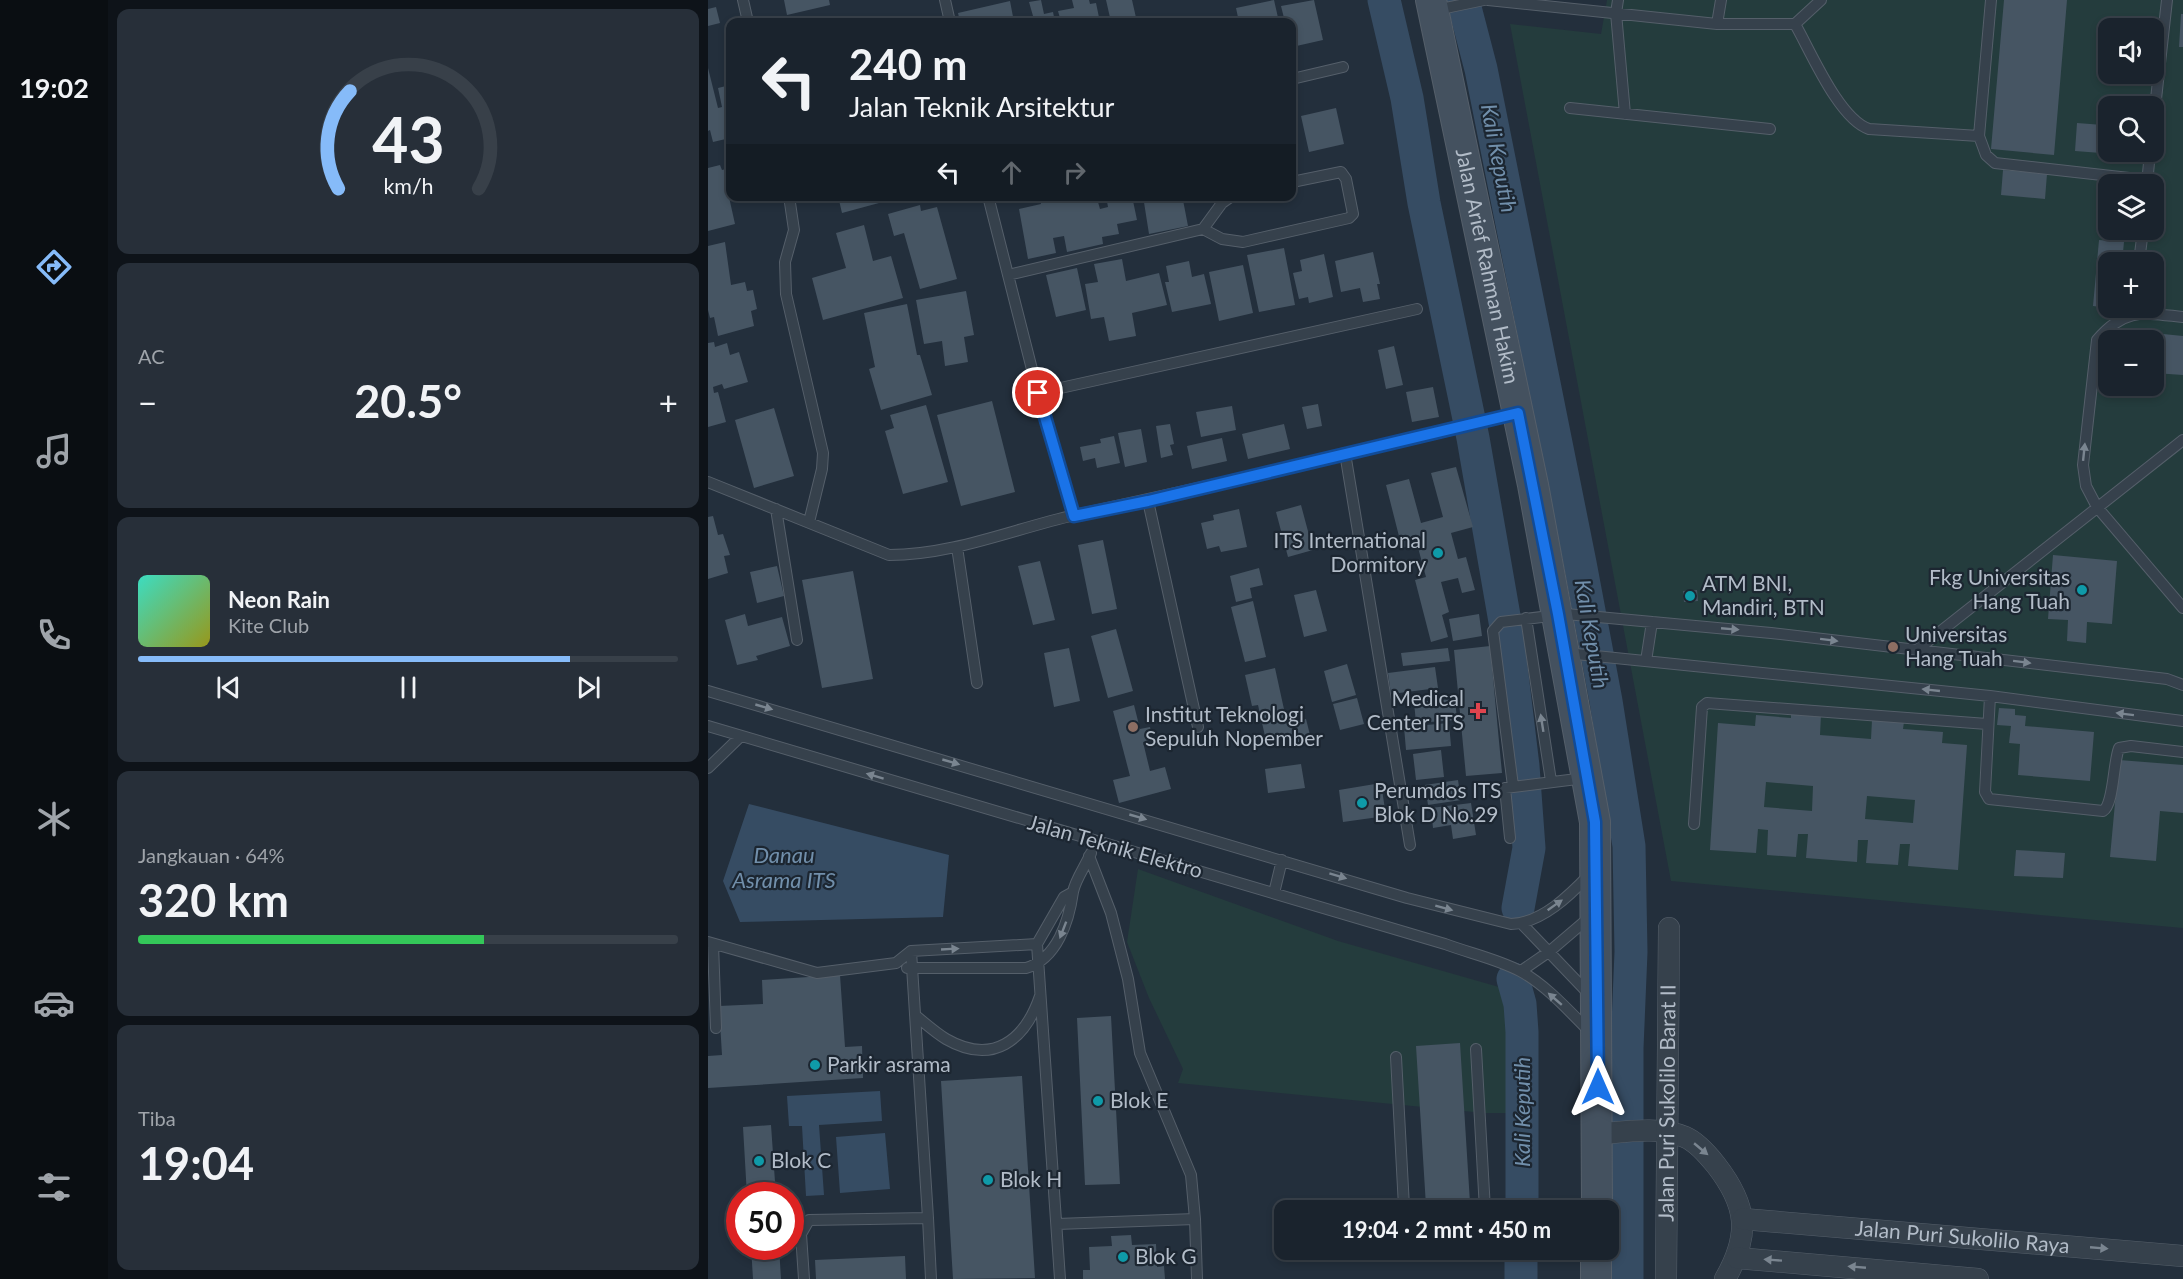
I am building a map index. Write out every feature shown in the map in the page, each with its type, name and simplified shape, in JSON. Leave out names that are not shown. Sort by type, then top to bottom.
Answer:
[{"type":"main road","name":"Jalan Arief Rahman Hakim","points":[[1439,5],[1506,416],[1562,614],[1595,822],[1597,1039],[1605,1134],[1598,1200]]},
{"type":"main road","points":[[1596,1260],[1596,1279]]},
{"type":"street","name":"Jalan Puri Sukolilo Barat II","points":[[1666,1279],[1657,1132],[1669,928]]},
{"type":"street","points":[[1605,1134],[1657,1132],[1687,1138],[1708,1155],[1733,1187],[1743,1219],[1737,1258],[1725,1279]]},
{"type":"street","name":"Jalan Puri Sukolilo Raya","points":[[1743,1219],[2183,1256]]},
{"type":"street","name":"Jalan Puri Sukolilo Raya","points":[[1737,1258],[1978,1279]]},
{"type":"lane","points":[[743,0],[747,18]]},
{"type":"lane","points":[[945,0],[949,18]]},
{"type":"lane","points":[[1439,5],[1478,0],[1584,5],[1616,14],[1717,24],[1795,24],[1821,0]]},
{"type":"lane","points":[[1618,0],[1616,14],[1625,114]]},
{"type":"lane","points":[[1717,24],[1721,0]]},
{"type":"lane","points":[[1991,0],[1979,136],[1986,155],[1995,163],[2098,176]]},
{"type":"lane","points":[[2156,96],[2167,0]]},
{"type":"lane","points":[[1795,24],[1845,111],[1857,123],[1869,129],[1979,136]]},
{"type":"lane","points":[[1296,78],[1343,67]]},
{"type":"lane","points":[[1570,108],[1770,129]]},
{"type":"lane","points":[[1203,229],[1222,239],[1243,242],[1349,218],[1353,214],[1346,179],[1341,172],[1296,181]]},
{"type":"lane","points":[[790,201],[794,230],[786,262],[786,294],[823,453],[822,468],[808,522]]},
{"type":"lane","points":[[989,201],[1038,393],[1074,516]]},
{"type":"lane","points":[[1008,275],[1203,229],[1225,201]]},
{"type":"lane","points":[[1038,393],[1417,309]]},
{"type":"lane","points":[[2164,314],[2183,317]]},
{"type":"lane","points":[[2123,318],[2107,328],[2097,340],[2083,465],[2086,486],[2097,507],[2183,608]]},
{"type":"lane","points":[[708,482],[889,555],[921,555],[1074,516],[1148,501],[1506,416]]},
{"type":"lane","points":[[1917,650],[2183,440]]},
{"type":"lane","points":[[1345,453],[1410,845]]},
{"type":"lane","points":[[1148,501],[1198,727]]},
{"type":"lane","points":[[776,509],[797,640]]},
{"type":"lane","points":[[957,547],[977,683]]},
{"type":"lane","points":[[1516,785],[1493,631],[1501,622],[1521,619],[1562,614],[1652,622],[2167,679],[2183,685]]},
{"type":"lane","points":[[1521,619],[1551,781]]},
{"type":"lane","points":[[1646,661],[1652,622]]},
{"type":"lane","points":[[1569,653],[1990,696],[2183,721]]},
{"type":"lane","name":"Jalan Teknik Elektro","points":[[708,691],[1416,901],[1491,920],[1522,924]]},
{"type":"lane","points":[[1990,696],[1985,792],[1989,799],[2103,811],[2109,804],[2115,758],[2119,748],[2131,746],[2183,752]]},
{"type":"lane","points":[[1694,824],[1702,708],[1707,703],[1987,724]]},
{"type":"lane","name":"Jalan Teknik Elektro","points":[[708,726],[1445,944],[1521,971],[1597,1039]]},
{"type":"lane","points":[[708,768],[741,735]]},
{"type":"lane","points":[[1510,838],[1505,788],[1536,782],[1588,778]]},
{"type":"lane","points":[[896,963],[911,970],[1026,968],[1040,964],[1059,940],[1074,901],[1073,892],[1094,841]]},
{"type":"lane","points":[[1090,854],[1114,924],[1128,979],[1140,1053],[1191,1175],[1197,1279]]},
{"type":"lane","points":[[1274,893],[1282,860]]},
{"type":"lane","points":[[1596,867],[1564,899],[1522,924],[1550,951],[1597,1004]]},
{"type":"lane","points":[[1060,1279],[1037,944],[1064,897],[1073,892]]},
{"type":"lane","points":[[1521,971],[1550,951],[1597,912]]},
{"type":"lane","points":[[716,1028],[710,943],[817,973],[896,963],[911,951],[1037,944]]},
{"type":"lane","points":[[911,951],[931,1279]]},
{"type":"lane","points":[[916,1016],[945,1039],[963,1047],[983,1049],[1006,1045],[1024,1031],[1042,992]]},
{"type":"lane","points":[[1476,1049],[1484,1200]]},
{"type":"lane","points":[[1396,1057],[1404,1200]]},
{"type":"lane","points":[[804,1279],[801,1234],[809,1220],[928,1218]]},
{"type":"lane","points":[[1057,1224],[1195,1220]]},
{"type":"green space","name":"Universitas Hang Tuah","points":[[1607,0],[2183,0],[2183,928],[1671,881],[1510,24],[1601,34]]},
{"type":"green space","points":[[1138,869],[1338,941],[1513,991],[1514,1113],[1484,1113],[1178,1083],[1183,1069],[1149,998],[1127,942]]},
{"type":"water","name":"Danau Asrama ITS","points":[[749,804],[949,855],[943,917],[740,922],[723,881]]},
{"type":"water","points":[[880,1091],[882,1121],[819,1125],[824,1195],[806,1196],[802,1126],[789,1126],[787,1096]]},
{"type":"water","points":[[885,1133],[890,1189],[840,1193],[836,1137]]},
{"type":"building","points":[[784,0],[829,0],[830,5],[787,15]]},
{"type":"building","points":[[1041,0],[1044,14],[1053,12],[1054,18],[1024,18],[1033,16],[1029,2]]},
{"type":"building","points":[[1072,0],[1089,0],[1090,4],[1096,3],[1099,18],[1060,18],[1058,11],[1074,8]]},
{"type":"building","points":[[1106,0],[1132,0],[1136,18],[1110,18]]},
{"type":"building","points":[[1274,0],[1278,18],[1238,18],[1236,8]]},
{"type":"building","points":[[1314,0],[1323,40],[1296,46],[1296,18],[1284,18],[1281,6]]},
{"type":"building","points":[[2004,0],[2067,0],[2054,155],[1991,149]]},
{"type":"building","points":[[1010,1],[1013,18],[959,18],[958,13]]},
{"type":"building","points":[[716,7],[720,23],[708,26],[708,9]]},
{"type":"building","points":[[2181,14],[2183,14],[2183,47],[2179,47]]},
{"type":"building","points":[[708,68],[718,108],[722,107],[718,88],[726,86],[726,139],[713,142],[710,130],[708,131]]},
{"type":"building","points":[[1336,108],[1344,144],[1309,152],[1301,116]]},
{"type":"building","points":[[2077,123],[2098,125],[2098,153],[2075,151]]},
{"type":"building","points":[[720,165],[722,170],[726,169],[726,201],[730,201],[735,224],[708,231],[708,168]]},
{"type":"building","points":[[2003,170],[2047,174],[2045,199],[2001,195]]},
{"type":"building","points":[[839,201],[878,201],[879,203],[842,213]]},
{"type":"building","points":[[1040,201],[1103,201],[1098,202],[1100,209],[1108,207],[1107,201],[1133,201],[1137,220],[1117,224],[1119,234],[1102,237],[1103,244],[1067,252],[1064,236],[1053,238],[1056,253],[1028,259],[1019,209],[1041,204]]},
{"type":"building","points":[[1144,201],[1183,201],[1188,226],[1149,234]]},
{"type":"building","points":[[920,205],[921,211],[937,207],[957,279],[920,289],[904,233],[894,236],[888,214]]},
{"type":"building","points":[[864,225],[873,261],[891,256],[903,298],[823,320],[812,278],[846,268],[836,233]]},
{"type":"building","points":[[2099,240],[2124,242],[2123,252],[2098,252],[2098,307],[2093,306]]},
{"type":"building","points":[[725,242],[731,285],[745,282],[747,291],[753,290],[757,309],[751,311],[754,326],[718,336],[714,317],[710,318],[708,310],[708,246]]},
{"type":"building","points":[[1284,248],[1295,305],[1259,312],[1247,255]]},
{"type":"building","points":[[1373,252],[1380,284],[1377,284],[1380,299],[1363,302],[1360,288],[1341,292],[1335,261]]},
{"type":"building","points":[[1324,254],[1333,297],[1309,303],[1308,297],[1299,299],[1293,273],[1302,271],[1300,260]]},
{"type":"building","points":[[1122,259],[1126,281],[1159,273],[1167,305],[1132,313],[1136,336],[1109,341],[1104,317],[1091,319],[1085,284],[1098,282],[1094,264]]},
{"type":"building","points":[[1189,261],[1192,277],[1204,274],[1211,304],[1172,312],[1165,282],[1169,282],[1166,266]]},
{"type":"building","points":[[1243,265],[1253,313],[1219,321],[1209,272]]},
{"type":"building","points":[[1077,268],[1086,310],[1056,317],[1046,275]]},
{"type":"building","points":[[966,291],[974,335],[964,337],[968,362],[945,366],[942,341],[924,344],[916,300]]},
{"type":"building","points":[[907,304],[917,355],[920,355],[932,395],[881,410],[869,369],[875,367],[864,313]]},
{"type":"building","points":[[2164,334],[2183,336],[2183,375],[2164,374]]},
{"type":"building","points":[[714,342],[715,347],[727,343],[730,355],[739,352],[748,382],[724,389],[722,384],[713,387],[714,393],[718,392],[726,422],[708,427],[708,343]]},
{"type":"building","points":[[1394,346],[1403,385],[1386,389],[1378,350]]},
{"type":"building","points":[[1433,387],[1439,417],[1412,422],[1406,392]]},
{"type":"building","points":[[992,401],[1015,492],[961,506],[937,415]]},
{"type":"building","points":[[1318,404],[1322,426],[1307,429],[1302,407]]},
{"type":"building","points":[[926,405],[948,482],[903,494],[885,431],[894,428],[890,415]]},
{"type":"building","points":[[1232,406],[1236,430],[1201,437],[1196,412]]},
{"type":"building","points":[[774,408],[794,476],[754,488],[735,420]]},
{"type":"building","points":[[1170,424],[1174,444],[1170,445],[1173,455],[1161,458],[1156,426]]},
{"type":"building","points":[[1284,424],[1290,449],[1248,459],[1242,434]]},
{"type":"building","points":[[1141,429],[1147,462],[1125,467],[1118,433]]},
{"type":"building","points":[[1114,436],[1120,463],[1097,468],[1095,458],[1083,461],[1080,447],[1101,443],[1100,439]]},
{"type":"building","points":[[1222,438],[1227,461],[1192,469],[1187,446]]},
{"type":"building","name":"ITS International Dormitory","points":[[1456,467],[1473,527],[1451,533],[1458,559],[1466,557],[1475,590],[1462,593],[1458,578],[1441,582],[1449,612],[1442,615],[1448,637],[1431,642],[1415,580],[1426,577],[1417,544],[1402,548],[1386,485],[1409,479],[1421,523],[1443,517],[1431,473]]},
{"type":"building","points":[[1301,505],[1313,550],[1288,557],[1276,512]]},
{"type":"building","points":[[1239,509],[1247,547],[1221,552],[1219,546],[1207,549],[1201,523],[1214,520],[1213,515]]},
{"type":"building","points":[[713,516],[718,535],[723,534],[730,555],[724,556],[728,573],[708,579],[708,517]]},
{"type":"building","points":[[1103,540],[1117,609],[1092,614],[1078,545]]},
{"type":"building","name":"Fkg Universitas Hang Tuah","points":[[2053,555],[2117,561],[2112,624],[2087,622],[2086,643],[2067,641],[2068,620],[2048,619]]},
{"type":"building","points":[[1040,561],[1055,620],[1033,625],[1018,566]]},
{"type":"building","points":[[777,566],[784,596],[757,603],[750,572]]},
{"type":"building","points":[[1259,568],[1263,585],[1250,588],[1252,598],[1236,602],[1230,576]]},
{"type":"building","points":[[853,571],[873,679],[822,688],[802,580]]},
{"type":"building","points":[[1316,590],[1327,631],[1304,637],[1294,595]]},
{"type":"building","name":"ATM BNI, Mandiri, BTN","points":[[1697,590],[1698,601],[1684,602],[1683,591]]},
{"type":"building","points":[[1253,601],[1266,657],[1245,662],[1231,607]]},
{"type":"building","points":[[745,614],[748,626],[782,617],[790,646],[756,656],[758,660],[737,665],[725,620]]},
{"type":"building","points":[[1479,614],[1482,636],[1453,641],[1449,619]]},
{"type":"building","points":[[1116,629],[1133,691],[1108,698],[1091,636]]},
{"type":"building","name":"Medical Center ITS","points":[[1490,646],[1502,773],[1466,776],[1454,650]]},
{"type":"building","points":[[1069,648],[1080,701],[1054,707],[1044,653]]},
{"type":"building","points":[[1448,648],[1450,661],[1403,666],[1401,653]]},
{"type":"building","points":[[1347,664],[1356,695],[1332,702],[1324,671]]},
{"type":"building","points":[[1435,667],[1438,688],[1391,694],[1388,673]]},
{"type":"building","points":[[1275,668],[1287,723],[1306,719],[1311,739],[1290,744],[1289,740],[1267,745],[1258,705],[1252,706],[1245,675]]},
{"type":"building","points":[[1357,698],[1364,724],[1340,730],[1333,704]]},
{"type":"building","points":[[1455,699],[1457,720],[1416,723],[1414,702]]},
{"type":"building","points":[[1134,705],[1140,729],[1150,727],[1153,739],[1143,742],[1150,771],[1165,767],[1171,789],[1119,803],[1113,780],[1130,776],[1113,711]]},
{"type":"building","points":[[1999,708],[2015,709],[2015,715],[2026,716],[2025,726],[2094,732],[2090,781],[2018,775],[2020,744],[2009,743],[2011,726],[1997,725]]},
{"type":"building","points":[[1791,712],[1821,714],[1820,735],[1871,739],[1872,720],[1904,722],[1903,729],[1943,732],[1942,743],[1967,745],[1958,870],[1908,866],[1910,844],[1900,844],[1898,865],[1866,863],[1868,840],[1858,840],[1857,862],[1806,858],[1808,834],[1798,834],[1796,857],[1767,855],[1768,830],[1758,829],[1756,853],[1710,850],[1718,723],[1755,726],[1756,715],[1791,718]],"holes":[[[1766,782],[1813,786],[1812,811],[1764,807]],[[1867,796],[1915,800],[1913,823],[1865,819]]]},
{"type":"building","points":[[1449,723],[1451,746],[1406,750],[1404,727]]},
{"type":"building","points":[[1441,750],[1444,777],[1416,780],[1413,754]]},
{"type":"building","points":[[2119,760],[2183,765],[2183,813],[2160,811],[2156,861],[2110,857]]},
{"type":"building","points":[[1301,764],[1305,788],[1268,793],[1265,769]]},
{"type":"building","points":[[1458,780],[1461,800],[1428,805],[1425,785]]},
{"type":"building","name":"Perumdos ITS Blok D No.29","points":[[1381,783],[1386,816],[1343,822],[1339,790]]},
{"type":"building","points":[[1471,803],[1476,835],[1453,839],[1451,825],[1433,828],[1431,808]]},
{"type":"building","points":[[2016,850],[2065,853],[2063,878],[2014,876]]},
{"type":"building","points":[[840,975],[845,1047],[862,1046],[863,1078],[708,1088],[708,1056],[722,1055],[719,1006],[763,1004],[762,980]]},
{"type":"building","name":"Blok E","points":[[1111,1016],[1120,1184],[1085,1185],[1077,1018]]},
{"type":"building","points":[[1460,1043],[1470,1200],[1426,1200],[1416,1046]]},
{"type":"building","name":"Blok H","points":[[1022,1076],[1035,1278],[953,1279],[941,1081]]},
{"type":"building","name":"Blok C","points":[[771,1125],[775,1182],[746,1182],[743,1127]]},
{"type":"building","name":"Blok G","points":[[1131,1235],[1132,1245],[1156,1244],[1157,1267],[1164,1266],[1165,1279],[1083,1279],[1083,1270],[1090,1270],[1089,1247],[1112,1246],[1111,1236]]},
{"type":"building","points":[[905,1256],[906,1279],[816,1279],[815,1260]]},
{"type":"building","points":[[752,1260],[780,1260],[781,1279],[753,1279]]},
{"type":"waterway","name":"Kali Keputih","points":[[1384,0],[1407,98],[1424,203],[1473,438],[1507,633],[1523,766],[1529,848],[1518,908]]},
{"type":"waterway","name":"Kali Keputih","points":[[1463,0],[1481,69],[1580,563],[1606,701],[1629,846],[1631,952],[1627,1048],[1627,1279]]},
{"type":"waterway","name":"Kali Keputih","points":[[1513,979],[1520,1004],[1522,1032],[1522,1200]]},
{"type":"waterway","name":"Kali Keputih","points":[[1521,1260],[1521,1279]]},
{"type":"place","name":"ITS International Dormitory","points":[[1438,553]]},
{"type":"place","name":"Fkg Universitas Hang Tuah","points":[[2082,590]]},
{"type":"place","name":"ATM BNI, Mandiri, BTN","points":[[1690,596]]},
{"type":"place","name":"Universitas Hang Tuah","points":[[1893,647]]},
{"type":"place","name":"Medical Center ITS","points":[[1478,711]]},
{"type":"place","name":"Institut Teknologi Sepuluh Nopember","points":[[1133,727]]},
{"type":"place","name":"Perumdos ITS Blok D No.29","points":[[1362,803]]},
{"type":"place","name":"Parkir asrama","points":[[815,1065]]},
{"type":"place","name":"Blok E","points":[[1098,1101]]},
{"type":"place","name":"Blok C","points":[[759,1161]]},
{"type":"place","name":"Blok H","points":[[988,1180]]},
{"type":"place","name":"Blok G","points":[[1123,1257]]},
{"type":"route","points":[[1038,393],[1074,516],[1148,501],[1518,413],[1558,614],[1595,822],[1598,1087]]}]
